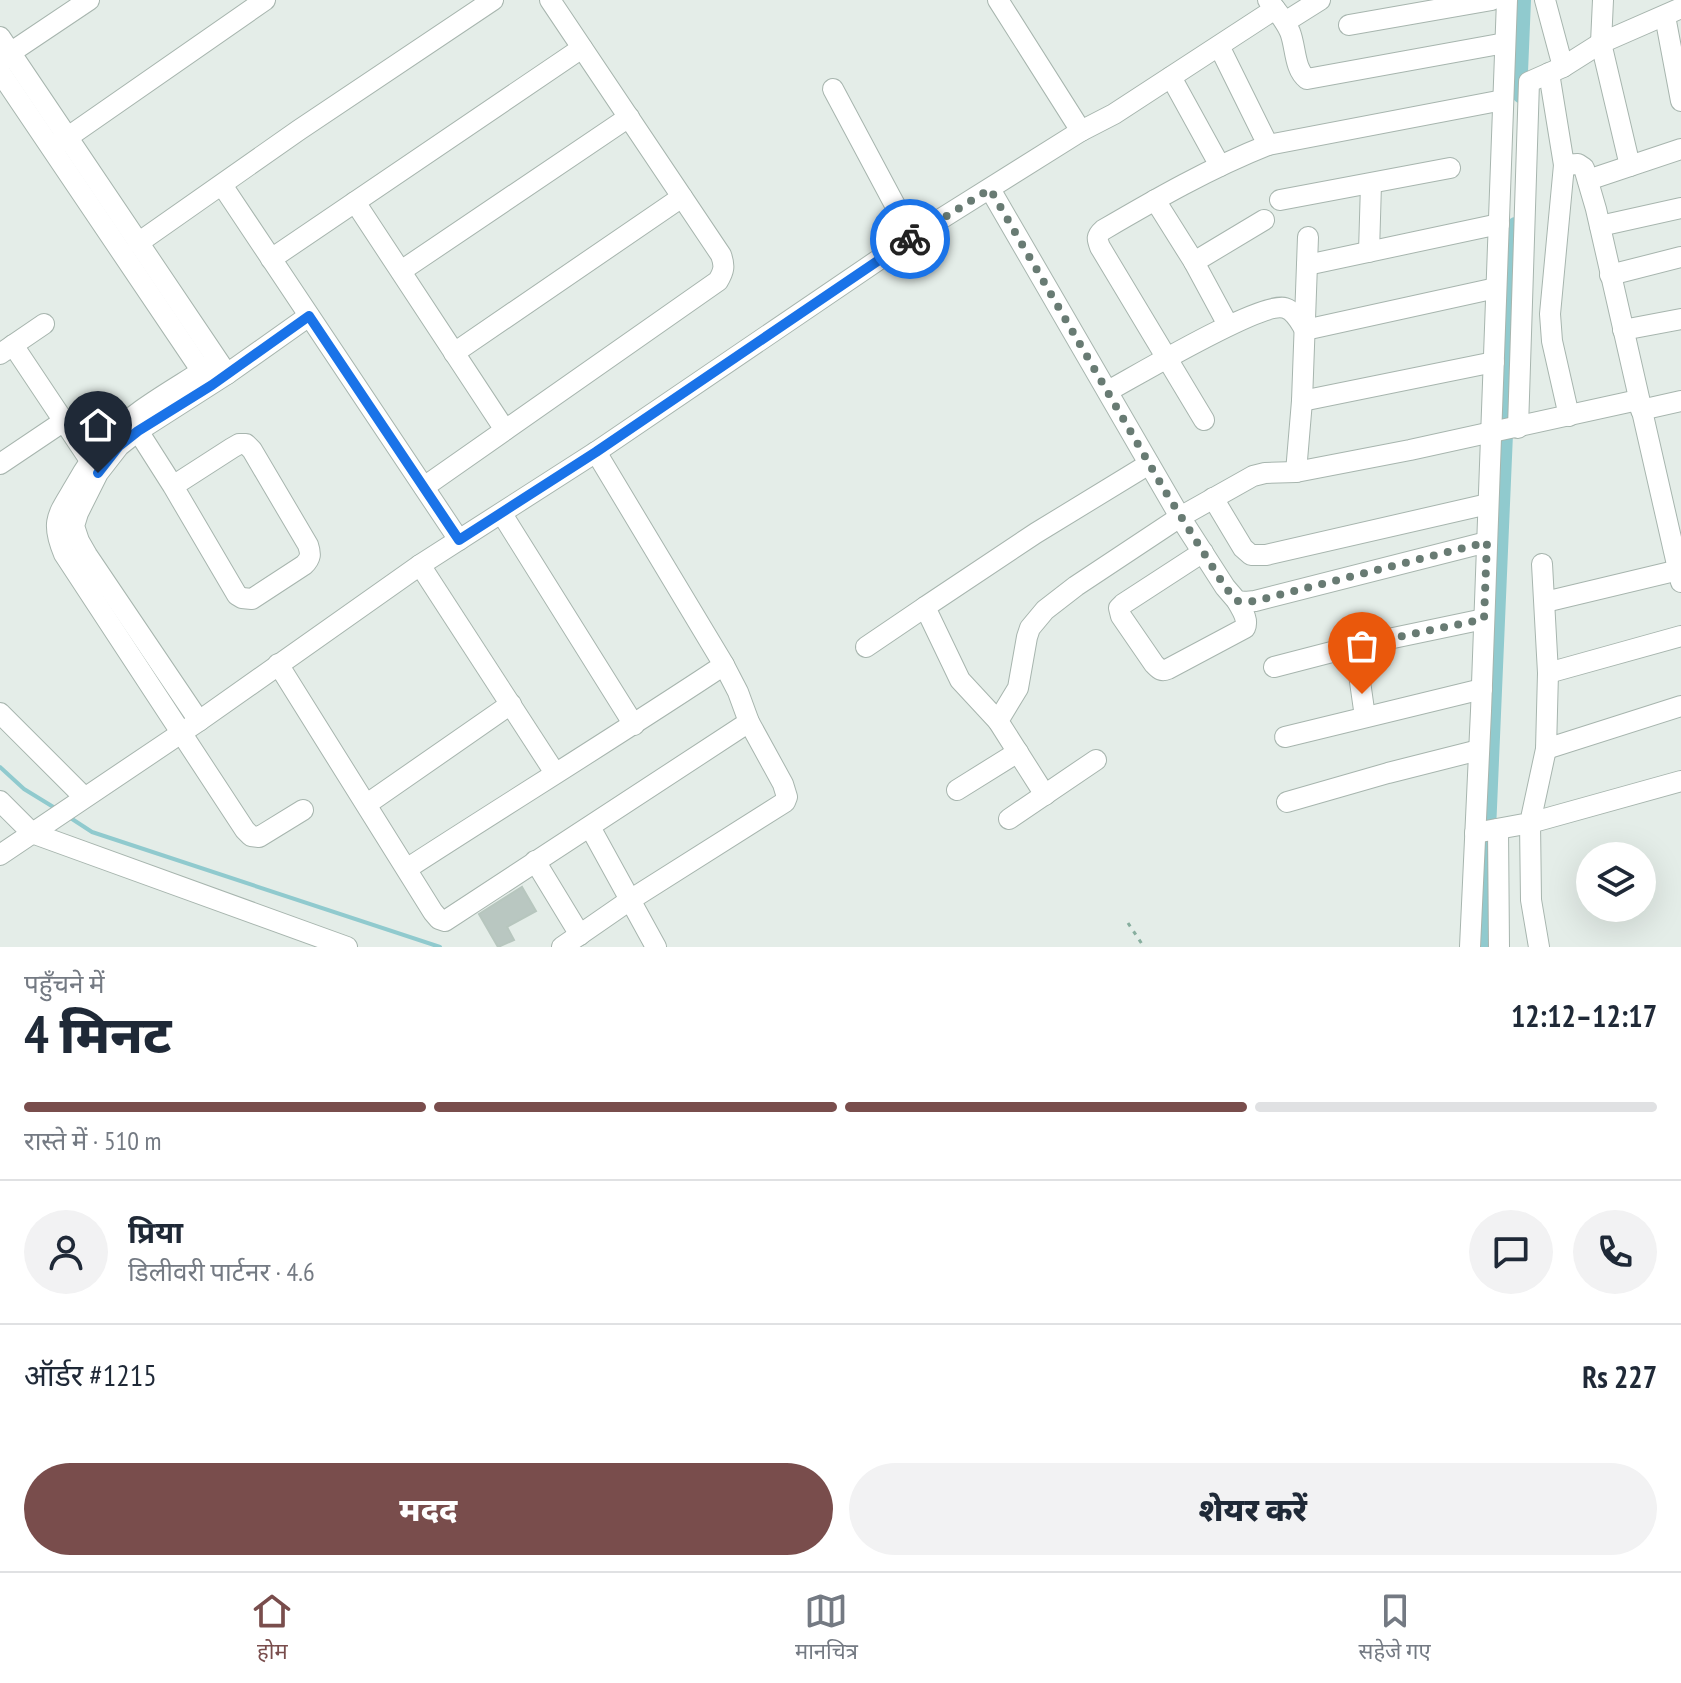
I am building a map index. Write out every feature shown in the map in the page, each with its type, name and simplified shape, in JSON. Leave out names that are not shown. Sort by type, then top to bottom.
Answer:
[{"type":"street","points":[[89,0],[3,50],[59,143],[215,373]]},
{"type":"street","points":[[59,143],[265,0]]},
{"type":"street","points":[[138,243],[493,0]]},
{"type":"street","points":[[424,487],[718,281],[723,273],[725,265],[721,255],[550,0]]},
{"type":"street","points":[[998,0],[1081,131]]},
{"type":"street","points":[[0,855],[199,721],[420,565],[596,452],[912,237],[1081,131],[1114,114],[1276,10],[1320,0]]},
{"type":"street","points":[[1349,25],[1492,0]]},
{"type":"street","points":[[1504,430],[1494,362],[1507,0]]},
{"type":"street","points":[[1603,0],[1601,43],[1630,166]]},
{"type":"street","points":[[1550,2],[1564,165],[1550,327],[1569,416]]},
{"type":"street","points":[[1276,10],[1292,35],[1300,72],[1307,79],[1505,43]]},
{"type":"street","points":[[1470,947],[1488,504],[1504,430],[1529,82],[1601,43],[1673,12],[1681,101]]},
{"type":"street","points":[[1219,46],[1268,145]]},
{"type":"street","points":[[271,259],[582,48]]},
{"type":"street","points":[[0,72],[138,243],[215,373]]},
{"type":"street","points":[[1171,77],[1220,166]]},
{"type":"street","points":[[833,89],[912,237]]},
{"type":"street","points":[[1204,420],[1100,247],[1098,234],[1155,200],[1268,145],[1503,100]]},
{"type":"street","points":[[401,271],[629,117]]},
{"type":"street","points":[[1588,180],[1681,149]]},
{"type":"street","points":[[1545,602],[1680,576],[1676,531],[1640,405],[1588,180],[1581,165],[1564,165]]},
{"type":"street","points":[[1280,200],[1450,168]]},
{"type":"street","points":[[1369,252],[1371,184]]},
{"type":"street","points":[[222,185],[459,540]]},
{"type":"street","points":[[990,189],[1180,517],[1237,601],[1246,618],[1245,628],[1163,671],[1154,664],[1121,616],[1119,608],[1203,552]]},
{"type":"street","points":[[454,353],[682,197]]},
{"type":"street","points":[[1155,200],[1194,262],[1228,325]]},
{"type":"street","points":[[355,202],[505,430]]},
{"type":"street","points":[[1560,218],[1598,218],[1681,208]]},
{"type":"street","points":[[1194,262],[1264,220]]},
{"type":"street","points":[[1307,265],[1499,224]]},
{"type":"street","points":[[1296,472],[1308,237]]},
{"type":"street","points":[[1610,275],[1681,257]]},
{"type":"street","points":[[1305,330],[1496,288]]},
{"type":"street","points":[[1108,391],[1228,325],[1276,307],[1292,312],[1305,330]]},
{"type":"street","points":[[199,721],[79,541],[74,526],[107,440],[133,417],[215,373],[309,316]]},
{"type":"street","points":[[1623,330],[1681,319]]},
{"type":"street","points":[[44,324],[6,349],[64,421],[94,468]]},
{"type":"street","points":[[1302,401],[1494,362]]},
{"type":"street","points":[[215,373],[94,468],[61,510],[56,523],[57,536],[64,554],[245,830],[251,836],[259,837],[303,810]]},
{"type":"street","points":[[998,721],[1018,688],[1027,637],[1037,617],[1076,586],[1180,517],[1253,476],[1296,472],[1569,416],[1681,401]]},
{"type":"street","points":[[0,464],[64,421]]},
{"type":"street","points":[[138,431],[237,595],[252,599],[310,559],[308,545],[246,444],[232,448],[173,486]]},
{"type":"street","points":[[562,947],[785,802],[787,797],[724,665],[596,452]]},
{"type":"street","points":[[866,647],[1036,533],[1149,464]]},
{"type":"street","points":[[1213,498],[1243,548],[1251,555],[1266,555],[1488,504]]},
{"type":"street","points":[[502,514],[634,725]]},
{"type":"street","points":[[1237,601],[1255,601],[1487,542]]},
{"type":"street","points":[[1539,947],[1531,900],[1530,823],[1546,749],[1548,673],[1542,564]]},
{"type":"street","points":[[420,565],[555,773]]},
{"type":"street","points":[[925,607],[960,680],[998,721],[1045,795]]},
{"type":"street","points":[[1274,667],[1355,646],[1484,619]]},
{"type":"street","points":[[1548,673],[1681,636]]},
{"type":"street","points":[[1355,646],[1365,717]]},
{"type":"street","points":[[278,664],[433,912],[445,921],[749,722]]},
{"type":"street","points":[[408,868],[724,665]]},
{"type":"street","points":[[1285,737],[1482,689]]},
{"type":"street","points":[[367,804],[511,704]]},
{"type":"street","points":[[1546,749],[1681,706]]},
{"type":"street","points":[[0,713],[81,799]]},
{"type":"street","points":[[1287,802],[1479,750]]},
{"type":"street","points":[[957,790],[1018,752]]},
{"type":"street","points":[[1009,819],[1096,760]]},
{"type":"street","points":[[1475,833],[1530,823],[1681,781]]},
{"type":"street","points":[[0,801],[38,829],[347,947]]},
{"type":"street","points":[[590,827],[656,947]]},
{"type":"street","points":[[1498,829],[1499,947]]},
{"type":"street","points":[[535,861],[580,935]]},
{"type":"path","points":[[1128,923],[1144,947]]},
{"type":"building","points":[[522,887],[536,911],[507,927],[514,940],[498,947],[479,914]]},
{"type":"waterway","points":[[1520,96],[1524,0]]},
{"type":"waterway","points":[[1484,947],[1515,224]]},
{"type":"waterway","points":[[0,767],[24,789],[55,808]]},
{"type":"waterway","points":[[69,817],[92,832],[440,947]]},
{"type":"way so far","points":[[910,239],[990,189],[1180,517],[1237,601],[1255,601],[1487,542],[1484,619],[1355,646],[1362,694]]},
{"type":"route","points":[[98,473],[119,446],[138,431],[212,385],[309,316],[459,540],[596,452],[910,239]]}]
